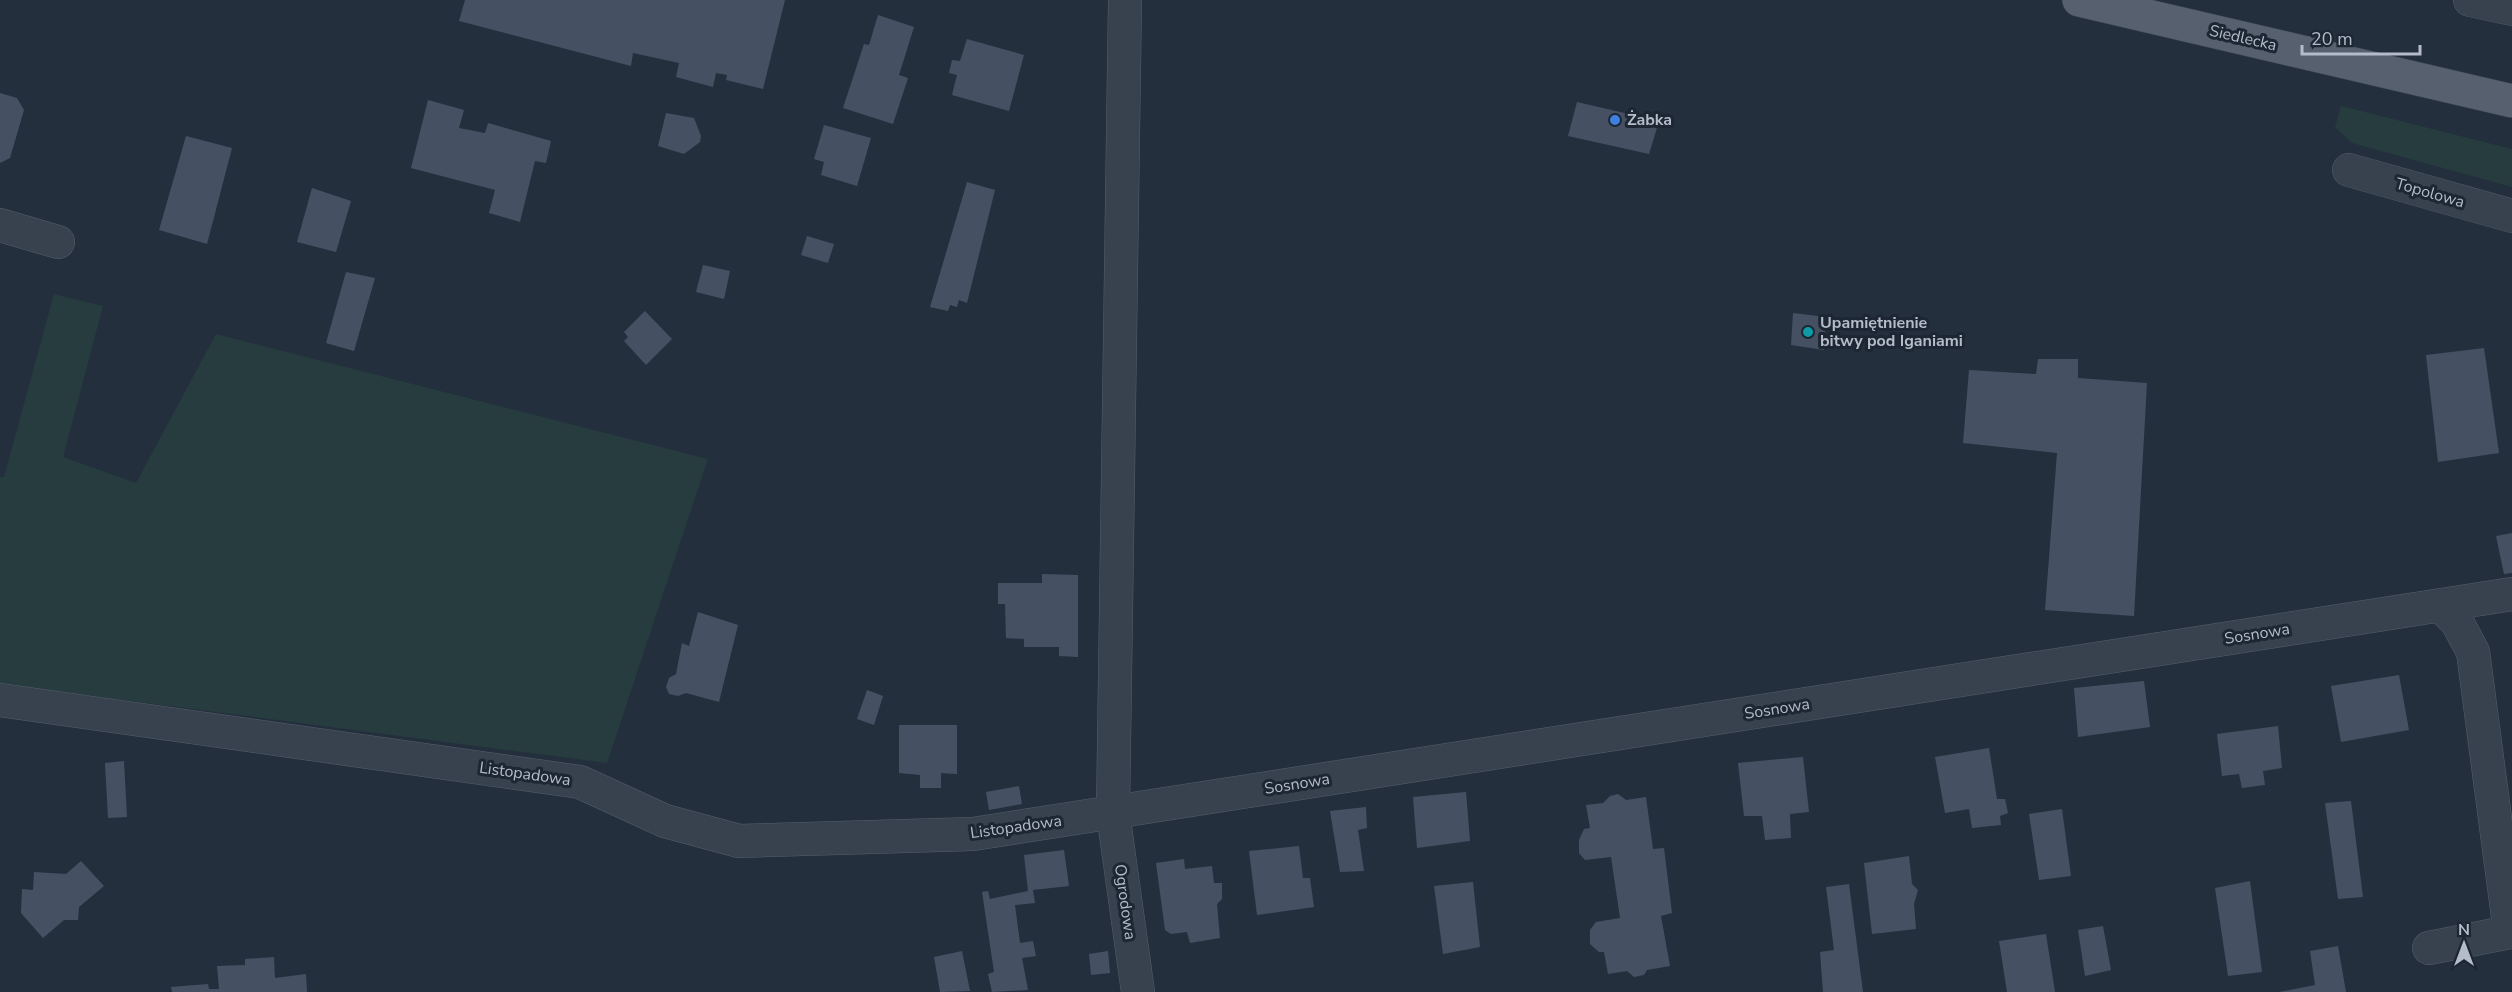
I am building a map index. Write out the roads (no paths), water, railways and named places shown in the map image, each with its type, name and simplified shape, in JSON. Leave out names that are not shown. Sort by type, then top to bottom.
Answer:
[{"type":"main road","name":"Siedlecka","points":[[2079,0],[2512,101]]},
{"type":"street","name":"Ogrodowa","points":[[1125,0],[1113,813],[1138,992]]},
{"type":"street","points":[[2470,0],[2512,9]]},
{"type":"street","name":"Topolowa","points":[[2349,170],[2512,216]]},
{"type":"street","points":[[0,225],[58,242]]},
{"type":"street","name":"Sosnowa","points":[[1113,813],[2512,594]]},
{"type":"street","points":[[2429,948],[2510,932],[2473,652],[2457,622],[2440,606]]},
{"type":"street","name":"Listopadowa","points":[[0,700],[580,782],[665,821],[740,841],[973,834],[1113,813]]},
{"type":"place","name":"Żabka","points":[[1615,120]]},
{"type":"place","name":"Upamiętnienie bitwy pod Iganiami","points":[[1808,332]]}]
